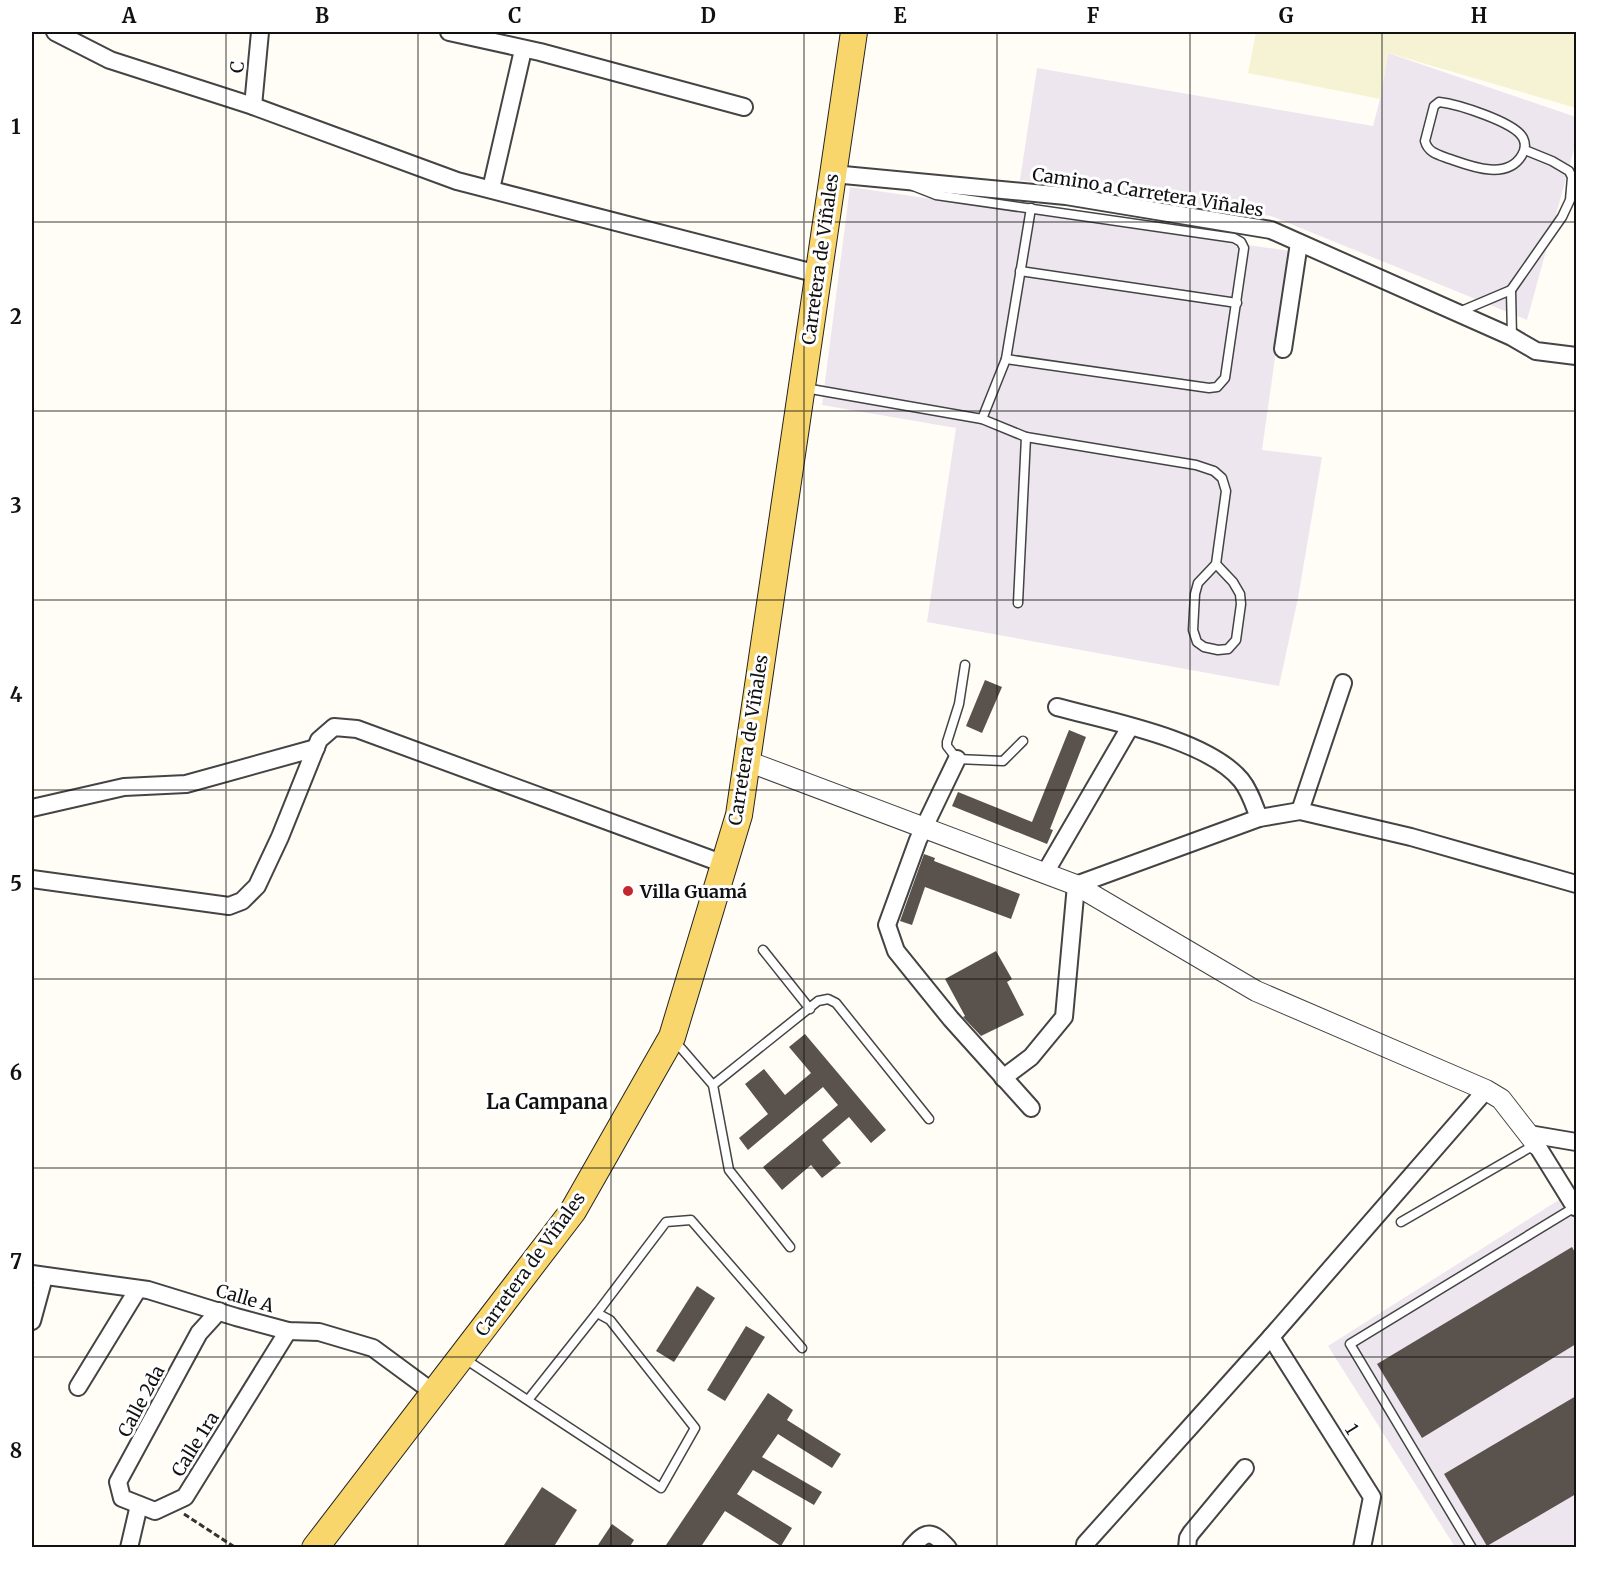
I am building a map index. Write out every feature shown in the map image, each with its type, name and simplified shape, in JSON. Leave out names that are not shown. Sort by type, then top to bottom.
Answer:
[{"type":"main road","name":"Carretera de Viñales","points":[[315,1548],[573,1211],[672,1037],[739,815],[854,32]]},
{"type":"street","points":[[54,32],[83,38],[110,60],[253,106],[458,181],[818,274]]},
{"type":"street","name":"C","points":[[253,106],[260,32]]},
{"type":"street","points":[[449,32],[540,52],[744,107]]},
{"type":"street","points":[[491,189],[523,50]]},
{"type":"street","name":"Camino a Carretera Viñales","points":[[833,174],[1066,196],[1271,230],[1512,337],[1536,351],[1576,356]]},
{"type":"street","points":[[1283,349],[1299,243]]},
{"type":"street","points":[[1300,811],[1342,683]]},
{"type":"street","points":[[1057,707],[1166,736],[1196,748],[1230,770],[1246,787],[1259,818]]},
{"type":"street","points":[[32,879],[229,906],[242,901],[257,886],[280,837],[319,740],[334,727],[357,729],[724,864]]},
{"type":"street","points":[[1046,873],[1130,727]]},
{"type":"street","points":[[32,808],[124,787],[186,784],[316,748]]},
{"type":"street","points":[[957,759],[924,828],[887,925],[896,951],[951,1019],[1031,1108]]},
{"type":"street","points":[[747,761],[1076,885],[1256,991],[1486,1090],[1501,1099],[1532,1139],[1576,1208]]},
{"type":"street","points":[[1076,885],[1259,818],[1300,811],[1411,837],[1576,884]]},
{"type":"street","points":[[1003,1078],[1031,1057],[1064,1017],[1076,885]]},
{"type":"street","points":[[1085,1544],[1271,1337],[1486,1090]]},
{"type":"street","points":[[1532,1139],[1576,1142]]},
{"type":"street","points":[[32,1322],[38,1275]]},
{"type":"street","name":"Calle A","points":[[38,1275],[148,1290],[288,1331],[319,1332],[372,1348],[434,1393]]},
{"type":"street","points":[[78,1387],[138,1289]]},
{"type":"street","name":"Calle 2da","points":[[139,1505],[122,1498],[118,1482],[199,1333],[219,1311]]},
{"type":"street","name":"Calle 1ra","points":[[170,1504],[185,1497],[288,1331]]},
{"type":"street","name":"1","points":[[1271,1337],[1372,1497],[1362,1548]]},
{"type":"street","points":[[1187,1548],[1191,1533],[1245,1468]]},
{"type":"street","points":[[129,1548],[139,1505],[155,1511],[170,1504]]},
{"type":"street","points":[[911,1548],[922,1536],[931,1534],[936,1535],[948,1548]]},
{"type":"lane","points":[[1437,103],[1444,103],[1492,118],[1512,127],[1523,136],[1525,150],[1519,160],[1506,167],[1490,170],[1478,169],[1431,152],[1425,141],[1434,106],[1437,103]]},
{"type":"lane","points":[[1456,313],[1511,290],[1562,217],[1570,200],[1572,177],[1565,167],[1525,150]]},
{"type":"lane","points":[[903,181],[936,195],[1234,238],[1241,242],[1244,248],[1225,378],[1216,387],[1209,388],[1006,359]]},
{"type":"lane","points":[[982,419],[1006,359],[1031,208]]},
{"type":"lane","points":[[1020,272],[1237,303]]},
{"type":"lane","points":[[1511,290],[1512,337]]},
{"type":"lane","points":[[802,388],[982,419],[1026,436],[1196,465],[1214,471],[1222,478],[1226,491],[1216,564],[1198,583],[1195,594],[1193,630],[1197,642],[1218,650],[1228,649],[1236,640],[1241,604],[1240,594],[1233,582],[1216,564]]},
{"type":"lane","points":[[1018,603],[1026,436]]},
{"type":"lane","points":[[965,665],[959,704],[946,742],[947,746],[957,759],[1004,761],[1023,741]]},
{"type":"lane","points":[[763,950],[810,1009]]},
{"type":"lane","points":[[713,1085],[824,999],[833,1000],[929,1119]]},
{"type":"lane","points":[[672,1037],[713,1085],[729,1170],[790,1247]]},
{"type":"lane","points":[[1401,1222],[1532,1139]]},
{"type":"lane","points":[[1472,1548],[1350,1344],[1576,1208]]},
{"type":"lane","points":[[528,1400],[666,1222],[691,1220],[802,1348]]},
{"type":"lane","points":[[462,1357],[661,1488],[695,1428],[610,1320],[597,1313]]},
{"type":"path","points":[[170,1504],[189,1519],[236,1548]]},
{"type":"shaded area","points":[[1256,32],[1576,32],[1576,108],[1388,53],[1380,99],[1248,73]]},
{"type":"shaded area","points":[[1388,53],[1576,117],[1576,142],[1527,320],[1271,216],[1020,180],[1037,68],[1373,126]]},
{"type":"shaded area","points":[[850,187],[1290,251],[1262,450],[1322,457],[1298,598],[1279,686],[927,622],[956,428],[822,405]]},
{"type":"shaded area","points":[[1576,1189],[1576,1547],[1455,1547],[1328,1346]]},
{"type":"building","points":[[985,680],[1002,687],[982,733],[966,726]]},
{"type":"building","points":[[1069,730],[1086,737],[1050,829],[1053,830],[1047,844],[952,806],[958,792],[1032,822]]},
{"type":"building","points":[[924,854],[935,858],[934,861],[1020,894],[1011,919],[925,887],[912,925],[900,921]]},
{"type":"building","points":[[996,951],[1012,979],[1007,982],[1024,1015],[981,1036],[963,1017],[965,1016],[945,979]]},
{"type":"building","points":[[805,1034],[886,1130],[871,1143],[849,1117],[822,1140],[841,1163],[822,1178],[811,1165],[782,1190],[763,1167],[838,1105],[823,1087],[748,1150],[739,1138],[768,1114],[745,1084],[764,1069],[785,1095],[811,1073],[789,1047]]},
{"type":"building","points":[[1572,1247],[1576,1254],[1576,1344],[1422,1438],[1377,1364]]},
{"type":"building","points":[[697,1286],[715,1298],[674,1362],[656,1351]]},
{"type":"building","points":[[746,1326],[765,1337],[725,1401],[707,1390]]},
{"type":"building","points":[[768,1393],[793,1410],[787,1420],[841,1454],[832,1468],[778,1434],[762,1457],[822,1492],[814,1505],[753,1470],[737,1494],[792,1528],[781,1546],[725,1511],[700,1548],[664,1548]]},
{"type":"building","points":[[1576,1396],[1576,1494],[1487,1546],[1444,1474]]},
{"type":"building","points":[[542,1487],[577,1510],[553,1548],[502,1548]]},
{"type":"building","points":[[612,1524],[634,1540],[629,1548],[596,1548]]},
{"type":"place","name":"Villa Guamá","points":[[628,891]]},
{"type":"district","name":"La Campana","points":[[547,1101]]}]
